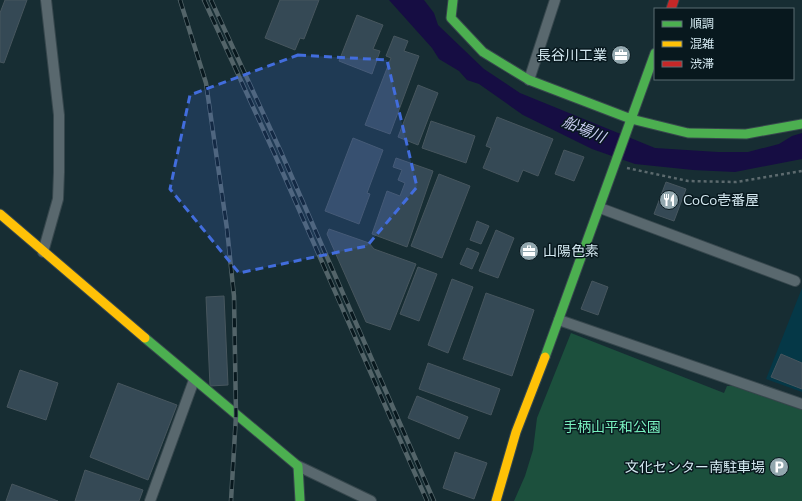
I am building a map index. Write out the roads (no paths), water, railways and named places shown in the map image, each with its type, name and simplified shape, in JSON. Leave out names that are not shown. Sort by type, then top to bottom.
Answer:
[{"type":"street","points":[[43,252],[58,199],[60,172],[59,115],[46,0]]},
{"type":"street","points":[[453,0],[451,18],[483,52],[529,80],[631,119],[688,133],[746,134],[802,124]]},
{"type":"street","points":[[529,80],[555,0]]},
{"type":"street","points":[[496,501],[517,432],[600,208],[654,56]]},
{"type":"street","points":[[600,208],[795,281]]},
{"type":"street","points":[[0,214],[194,380],[298,466],[371,501]]},
{"type":"street","points":[[559,320],[802,404]]},
{"type":"street","points":[[150,501],[194,380]]},
{"type":"street","points":[[298,466],[300,501]]},
{"type":"water","name":"船場川","points":[[389,0],[424,0],[434,13],[438,25],[484,69],[520,93],[655,148],[718,152],[748,152],[779,144],[792,136],[802,133],[802,159],[735,172],[693,170],[635,164],[592,149],[523,115],[479,84],[467,80],[459,71],[439,59],[432,48]]},
{"type":"railway","points":[[180,0],[206,83],[227,229],[234,296],[236,415],[231,501]]},
{"type":"railway","points":[[204,0],[275,155],[427,501]]},
{"type":"railway","points":[[211,0],[281,152],[434,501]]},
{"type":"place","name":"長谷川工業","points":[[621,55]]},
{"type":"place","name":"CoCo壱番屋","points":[[669,200]]},
{"type":"place","name":"山陽色素","points":[[529,251]]},
{"type":"place","name":"文化センター南駐車場","points":[[779,467]]},
{"type":"park label","name":"手柄山平和公園","points":[[612,427]]}]
